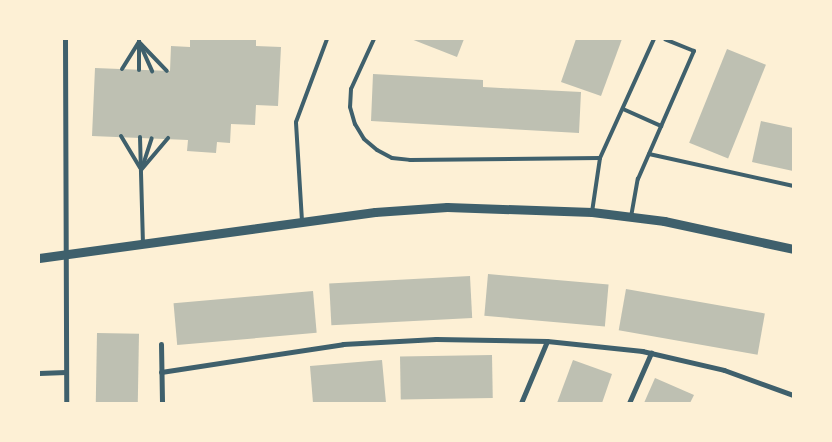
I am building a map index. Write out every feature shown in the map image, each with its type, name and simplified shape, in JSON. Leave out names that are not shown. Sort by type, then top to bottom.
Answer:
[{"type":"street","points":[[65,39],[66,403]]},
{"type":"street","points":[[39,258],[302,221],[448,207],[592,212],[736,234],[793,249]]},
{"type":"street","points":[[161,372],[344,344],[436,339],[547,341],[651,353],[724,370],[793,395]]},
{"type":"street","points":[[521,403],[547,341]]},
{"type":"street","points":[[161,344],[162,403]]},
{"type":"street","points":[[629,403],[651,353]]},
{"type":"street","points":[[39,373],[66,372]]},
{"type":"lane","points":[[302,221],[296,122],[328,39]]},
{"type":"lane","points":[[374,39],[351,89],[350,106],[355,124],[364,139],[377,150],[392,158],[410,160],[600,158]]},
{"type":"lane","points":[[592,212],[600,158],[654,39]]},
{"type":"lane","points":[[631,217],[638,178],[694,51],[664,39]]},
{"type":"lane","points":[[122,69],[139,40]]},
{"type":"lane","points":[[139,40],[139,70]]},
{"type":"lane","points":[[139,40],[167,71]]},
{"type":"lane","points":[[139,40],[152,71]]},
{"type":"lane","points":[[623,109],[661,126]]},
{"type":"lane","points":[[121,136],[142,170]]},
{"type":"lane","points":[[140,137],[143,244]]},
{"type":"lane","points":[[142,170],[152,138]]},
{"type":"lane","points":[[142,170],[168,138]]},
{"type":"lane","points":[[649,154],[793,186]]},
{"type":"building","points":[[190,39],[256,39],[256,46],[281,47],[278,106],[256,105],[255,125],[231,124],[230,143],[217,142],[216,153],[187,151],[188,140],[92,136],[95,68],[170,71],[171,46],[190,47]]},
{"type":"building","points":[[411,39],[464,39],[457,57]]},
{"type":"building","points":[[576,39],[622,39],[601,96],[561,82]]},
{"type":"building","points":[[727,49],[766,65],[728,158],[689,143]]},
{"type":"building","points":[[373,74],[483,80],[483,87],[581,92],[579,133],[371,121]]},
{"type":"building","points":[[761,121],[793,128],[793,171],[752,162]]},
{"type":"building","points":[[488,274],[609,285],[605,326],[484,316]]},
{"type":"building","points":[[470,276],[472,318],[331,325],[329,283]]},
{"type":"building","points":[[626,289],[765,313],[758,355],[619,330]]},
{"type":"building","points":[[313,291],[317,333],[177,345],[174,303]]},
{"type":"building","points":[[97,333],[139,334],[138,403],[96,403]]},
{"type":"building","points":[[492,355],[493,398],[401,400],[400,357]]},
{"type":"building","points":[[382,360],[386,403],[313,403],[310,366]]},
{"type":"building","points":[[573,360],[612,374],[602,403],[557,403]]},
{"type":"building","points":[[655,378],[694,395],[690,403],[644,403]]}]
